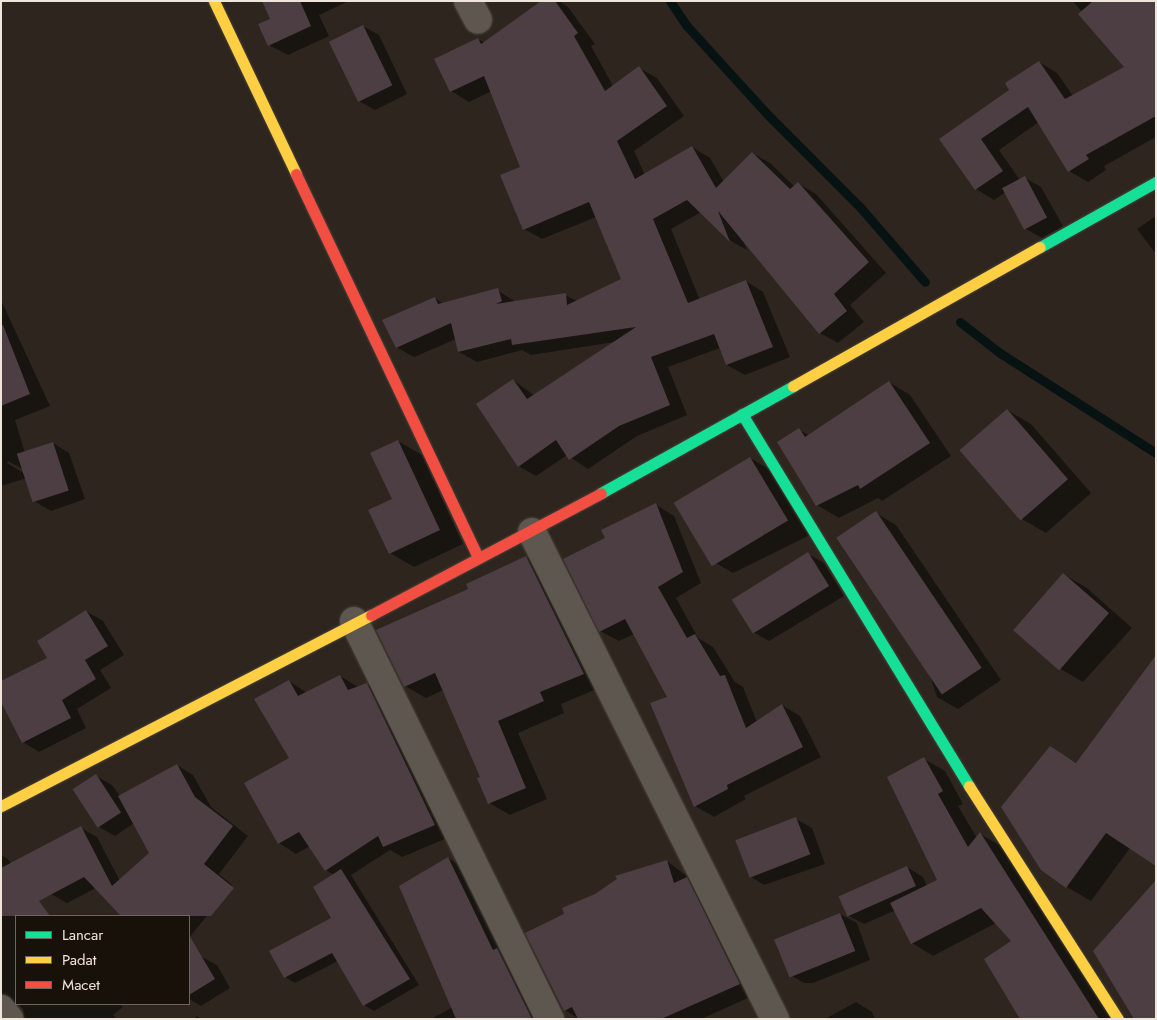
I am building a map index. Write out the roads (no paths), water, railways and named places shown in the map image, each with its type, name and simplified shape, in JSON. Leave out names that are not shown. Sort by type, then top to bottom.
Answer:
[{"type":"main road","points":[[214,1],[478,558]]},
{"type":"main road","points":[[1,806],[354,621],[532,532],[1156,182]]},
{"type":"main road","points":[[742,414],[974,794],[1118,1019]]},
{"type":"street","points":[[532,532],[775,1019]]},
{"type":"street","points":[[354,621],[550,1019]]},
{"type":"street","points":[[1,1009],[9,1019]]},
{"type":"waterway","points":[[670,1],[687,26],[767,114],[860,207],[925,282]]},
{"type":"waterway","points":[[960,322],[1000,353],[1156,453]]}]
